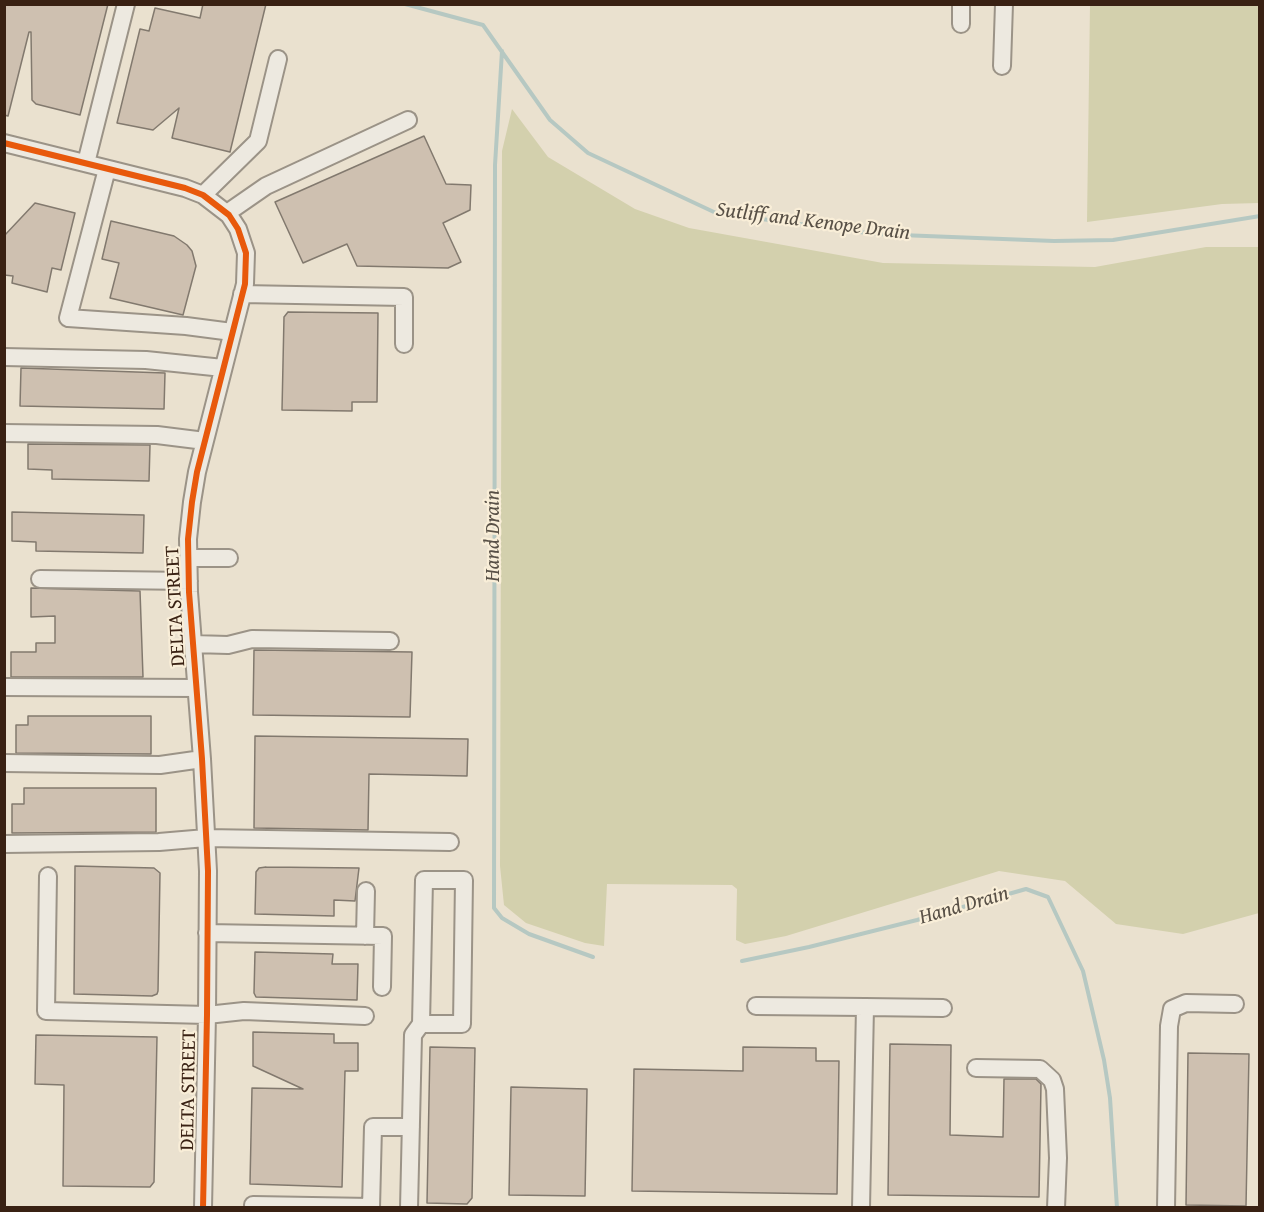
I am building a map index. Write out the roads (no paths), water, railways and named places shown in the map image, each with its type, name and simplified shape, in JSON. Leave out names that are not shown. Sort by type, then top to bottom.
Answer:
[{"type":"street","points":[[86,163],[126,4]]},
{"type":"street","points":[[961,4],[961,24]]},
{"type":"street","points":[[1002,66],[1004,4]]},
{"type":"street","points":[[203,195],[258,141],[278,59]]},
{"type":"street","points":[[227,213],[266,186],[408,120]]},
{"type":"street","name":"DELTA STREET","points":[[4,143],[185,188],[203,195],[227,213],[238,229],[246,253],[242,294],[192,502],[189,558],[206,838],[207,1015],[203,1208]]},
{"type":"street","points":[[107,169],[68,318],[186,326],[232,332]]},
{"type":"street","points":[[242,294],[404,297],[404,344]]},
{"type":"street","points":[[4,357],[146,360],[223,368]]},
{"type":"street","points":[[4,433],[157,435],[205,441]]},
{"type":"street","points":[[189,558],[229,558]]},
{"type":"street","points":[[40,579],[189,581]]},
{"type":"street","points":[[193,644],[228,645],[252,639],[390,641]]},
{"type":"street","points":[[4,687],[196,688]]},
{"type":"street","points":[[4,764],[160,765],[202,759]]},
{"type":"street","points":[[4,844],[159,842],[206,838],[450,842]]},
{"type":"street","points":[[48,876],[46,1011],[207,1015],[244,1011],[365,1016]]},
{"type":"street","points":[[409,1208],[413,1035],[421,1024],[424,880],[464,880],[462,1024],[421,1024]]},
{"type":"street","points":[[365,936],[366,891]]},
{"type":"street","points":[[207,933],[382,936],[382,987]]},
{"type":"street","points":[[1166,1208],[1169,1026],[1172,1009],[1186,1004],[1235,1004]]},
{"type":"street","points":[[756,1006],[943,1008]]},
{"type":"street","points":[[861,1208],[865,1007]]},
{"type":"street","points":[[976,1068],[1040,1069],[1052,1080],[1055,1089],[1058,1158],[1056,1208]]},
{"type":"street","points":[[253,1205],[371,1207],[373,1127],[411,1127]]},
{"type":"waterway","name":"Sutliff and Kenope Drain","points":[[405,4],[483,25],[550,120],[588,153],[716,213],[875,234],[1054,241],[1113,240],[1260,216]]},
{"type":"waterway","name":"Hand Drain","points":[[502,51],[495,165],[494,908],[502,918],[529,934],[593,957]]},
{"type":"waterway","name":"Hand Drain","points":[[742,961],[917,920],[1026,889],[1048,897],[1083,971],[1104,1060],[1110,1098],[1117,1208]]}]
